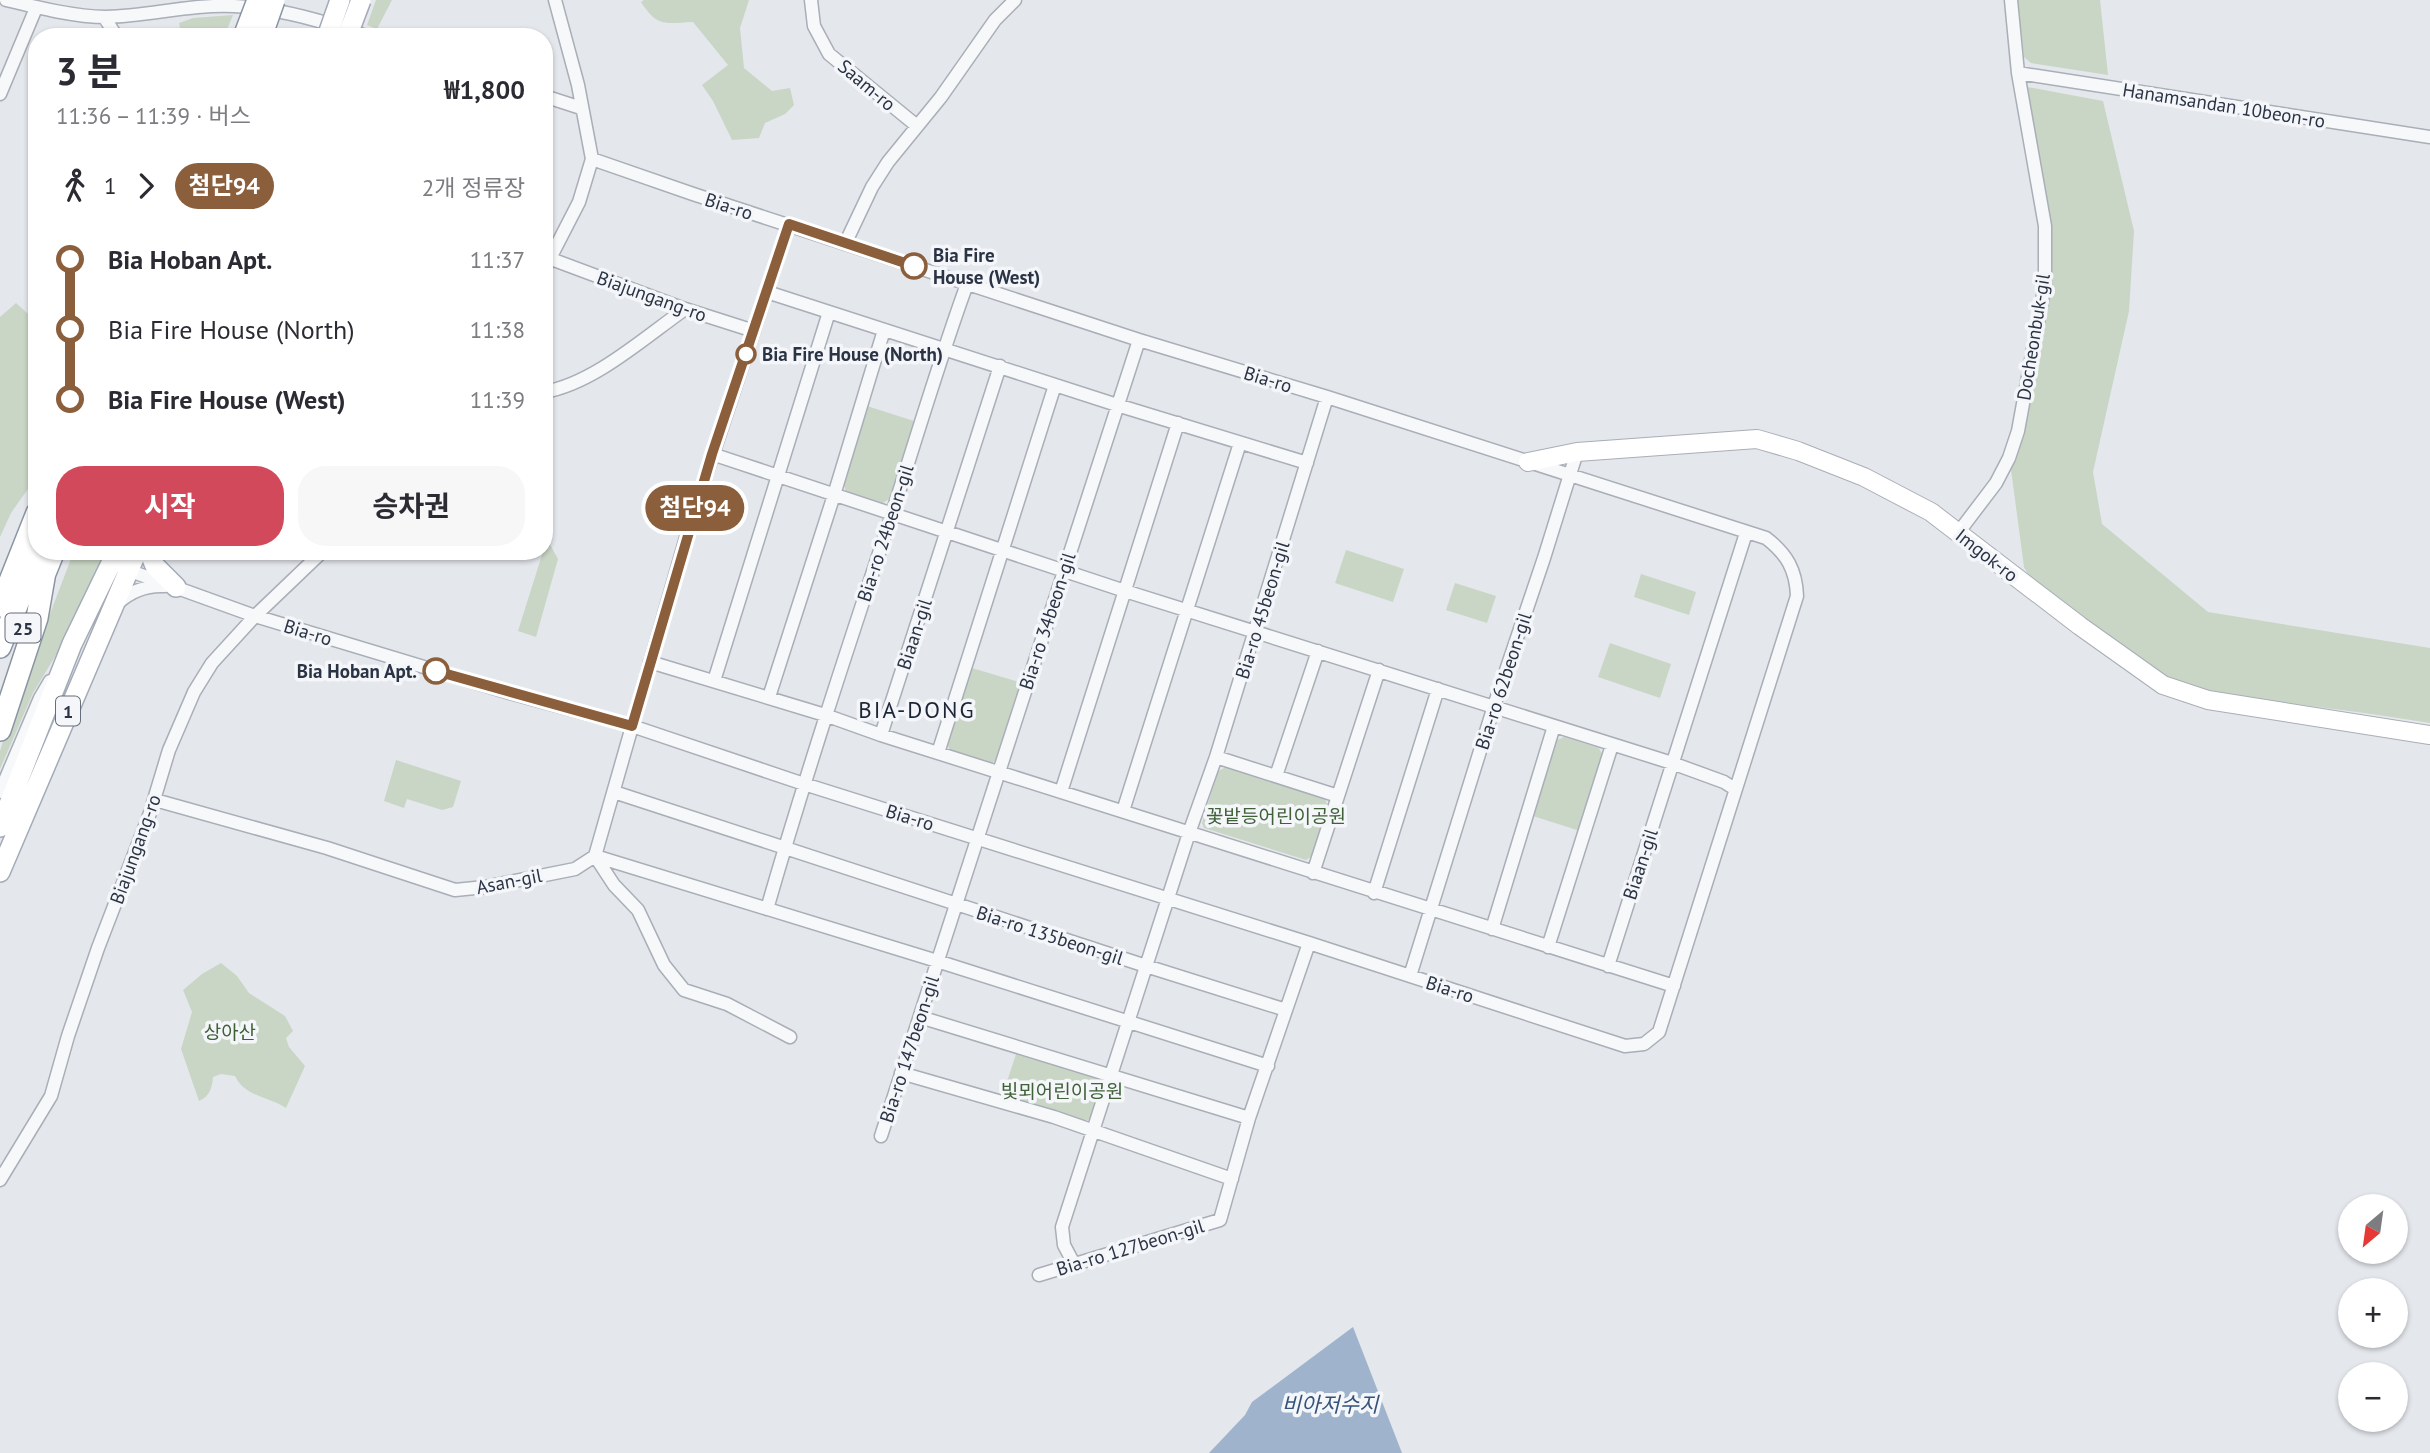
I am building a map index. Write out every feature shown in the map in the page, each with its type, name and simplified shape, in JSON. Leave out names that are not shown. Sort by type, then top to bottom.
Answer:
[{"type":"highway","points":[[247,28],[258,0]]},
{"type":"highway","points":[[264,28],[274,0]]},
{"type":"highway","points":[[0,606],[28,536]]},
{"type":"highway","points":[[0,730],[37,618],[42,561]]},
{"type":"highway","name":"25","points":[[0,647],[42,561]]},
{"type":"highway","name":"25","points":[[0,685],[42,561]]},
{"type":"main road","points":[[330,28],[340,0]]},
{"type":"main road","points":[[350,28],[361,0]]},
{"type":"main road","name":"Imgok-ro","points":[[1528,461],[1577,452],[1757,439],[1798,451],[1864,477],[1931,512],[2080,626],[2163,685],[2208,700],[2430,735]]},
{"type":"main road","points":[[153,560],[155,566],[176,587]]},
{"type":"main road","name":"1","points":[[0,872],[113,607],[119,562]]},
{"type":"main road","name":"1","points":[[0,827],[72,643],[119,562]]},
{"type":"street","points":[[6,0],[36,8],[104,17],[209,3],[265,8],[340,28]]},
{"type":"street","name":"Biajungang-ro","points":[[553,253],[579,202],[592,159],[578,85],[555,0]]},
{"type":"street","name":"Saam-ro","points":[[811,0],[814,26],[830,54],[917,126]]},
{"type":"street","points":[[845,244],[872,187],[995,20],[1015,0]]},
{"type":"street","name":"Docheonbuk-gil","points":[[1958,533],[1996,483],[2009,458],[2018,431],[2045,284],[2045,226],[2018,73],[2011,0]]},
{"type":"street","points":[[0,94],[36,8]]},
{"type":"street","points":[[104,17],[111,28]]},
{"type":"street","name":"Hanamsandan 10beon-ro","points":[[2018,73],[2430,137]]},
{"type":"street","points":[[553,99],[581,108]]},
{"type":"street","name":"Bia-ro","points":[[119,562],[176,587],[255,616],[510,694],[632,726],[804,784],[1625,1046],[1635,1046],[1653,1039],[1659,1032],[1797,596],[1793,571],[1780,549],[1766,538],[1327,397],[1139,340],[592,159]]},
{"type":"street","points":[[789,224],[712,454],[595,856],[614,885],[638,910],[664,965],[684,990],[727,1004],[790,1037]]},
{"type":"street","name":"Biajungang-ro","points":[[553,267],[754,331]]},
{"type":"street","name":"Bia-ro 24beon-gil","points":[[804,784],[943,349],[967,284]]},
{"type":"street","points":[[767,292],[1307,463]]},
{"type":"street","points":[[553,389],[586,379],[685,309]]},
{"type":"street","points":[[714,681],[829,312]]},
{"type":"street","points":[[769,697],[884,330]]},
{"type":"street","name":"Bia-ro 34beon-gil","points":[[977,838],[1139,340]]},
{"type":"street","name":"Biaan-gil","points":[[881,735],[1000,366]]},
{"type":"street","points":[[938,753],[1055,385]]},
{"type":"street","name":"Bia-ro 45beon-gil","points":[[1168,899],[1256,631],[1327,397]]},
{"type":"street","points":[[1061,792],[1178,423]]},
{"type":"street","points":[[1123,811],[1240,443]]},
{"type":"street","name":"Bia-ro 62beon-gil","points":[[1409,976],[1577,452]]},
{"type":"street","points":[[712,454],[1125,591],[1672,763],[1724,782],[1735,789]]},
{"type":"street","points":[[1672,763],[1746,533]]},
{"type":"street","name":"Biajungang-ro","points":[[0,1180],[51,1096],[98,948],[155,800],[169,750],[194,692],[212,663],[255,616],[314,560]]},
{"type":"street","points":[[113,607],[125,596],[146,587],[176,587]]},
{"type":"street","points":[[0,792],[40,698],[72,643]]},
{"type":"street","points":[[1276,776],[1318,651]]},
{"type":"street","points":[[650,662],[769,697],[1431,911],[1674,986]]},
{"type":"street","points":[[1313,873],[1379,670]]},
{"type":"street","points":[[1374,892],[1438,689]]},
{"type":"street","points":[[1492,929],[1554,726]]},
{"type":"street","points":[[1548,947],[1612,745]]},
{"type":"street","points":[[1216,757],[1338,796]]},
{"type":"street","name":"Biaan-gil","points":[[1608,966],[1672,763]]},
{"type":"street","points":[[767,909],[804,784]]},
{"type":"street","points":[[614,792],[955,904]]},
{"type":"street","name":"Asan-gil","points":[[155,800],[327,848],[454,890],[485,887],[575,869],[595,856]]},
{"type":"street","name":"Bia-ro 147beon-gil","points":[[881,1136],[977,838]]},
{"type":"street","name":"Bia-ro 147beon-gil","points":[[595,856],[937,961]]},
{"type":"street","name":"Bia-ro 135beon-gil","points":[[1074,1264],[1064,1245],[1062,1227],[1168,899]]},
{"type":"street","name":"Bia-ro 135beon-gil","points":[[955,904],[1146,966]]},
{"type":"street","name":"Bia-ro 127beon-gil","points":[[1038,1275],[1220,1220],[1249,1118],[1309,943]]},
{"type":"street","points":[[937,961],[1268,1066]]},
{"type":"street","points":[[1146,966],[1286,1010]]},
{"type":"street","points":[[920,1017],[1249,1118]]},
{"type":"street","points":[[901,1073],[1054,1117],[1232,1179]]},
{"type":"green space","points":[[376,0],[392,0],[378,28],[367,25]]},
{"type":"green space","points":[[749,0],[740,28],[744,68],[772,91],[790,88],[794,105],[785,114],[765,123],[759,138],[732,140],[702,85],[728,65],[693,22],[669,23],[658,20],[641,2]]},
{"type":"green space","points":[[2017,0],[2100,0],[2108,75],[2031,63],[2024,57]]},
{"type":"green space","points":[[233,15],[228,28],[180,28],[179,23],[193,18]]},
{"type":"green space","points":[[2022,86],[2103,101],[2134,231],[2129,311],[2093,472],[2102,524],[2208,612],[2430,648],[2430,723],[2244,697],[2187,685],[2151,669],[2030,578],[2024,567],[2010,462],[2046,274]]},
{"type":"green space","points":[[16,303],[28,314],[28,489],[11,513],[0,537],[0,317]]},
{"type":"green space","points":[[867,406],[914,421],[889,499],[883,503],[846,491],[843,483]]},
{"type":"green space","points":[[553,550],[558,559],[536,637],[518,631],[540,560],[553,560]]},
{"type":"green space","points":[[1346,550],[1404,569],[1393,602],[1335,583]]},
{"type":"green space","points":[[71,560],[105,560],[77,620],[33,693],[0,769],[0,751]]},
{"type":"green space","points":[[1641,574],[1696,592],[1689,615],[1634,597]]},
{"type":"green space","points":[[1455,583],[1496,596],[1487,623],[1446,610]]},
{"type":"green space","points":[[1610,643],[1671,664],[1660,698],[1598,677]]},
{"type":"green space","points":[[972,668],[1022,683],[997,760],[988,765],[951,753],[947,744]]},
{"type":"green space","points":[[1564,737],[1599,748],[1603,756],[1580,831],[1533,816],[1555,741]]},
{"type":"green space","points":[[396,760],[461,781],[453,807],[442,810],[407,799],[404,808],[384,801]]},
{"type":"green space","name":"꽃밭등어린이공원","points":[[1226,767],[1324,797],[1328,806],[1313,855],[1306,860],[1204,828],[1202,823],[1218,771]]},
{"type":"green space","name":"상아산","points":[[221,963],[237,976],[249,993],[285,1016],[293,1031],[286,1038],[289,1047],[305,1066],[286,1108],[244,1088],[235,1076],[221,1074],[213,1077],[210,1091],[199,1101],[181,1049],[192,1012],[183,990]]},
{"type":"green space","name":"빛뫼어린이공원","points":[[1017,1051],[1098,1076],[1102,1085],[1092,1118],[1083,1122],[1002,1097]]},
{"type":"water","name":"비아저수지","points":[[1353,1327],[1402,1453],[1209,1453],[1245,1415],[1252,1402]]},
{"type":"bus line","name":"첨단94","points":[[436,671],[510,694],[632,726],[712,454],[789,224],[914,266]]},
{"type":"place","name":"Bia Fire House (West)","points":[[914,266]]},
{"type":"place","name":"Bia Fire House (North)","points":[[746,354]]},
{"type":"place","name":"Bia Hoban Apt.","points":[[436,671]]},
{"type":"district","name":"BIA-DONG","points":[[917,709]]}]
